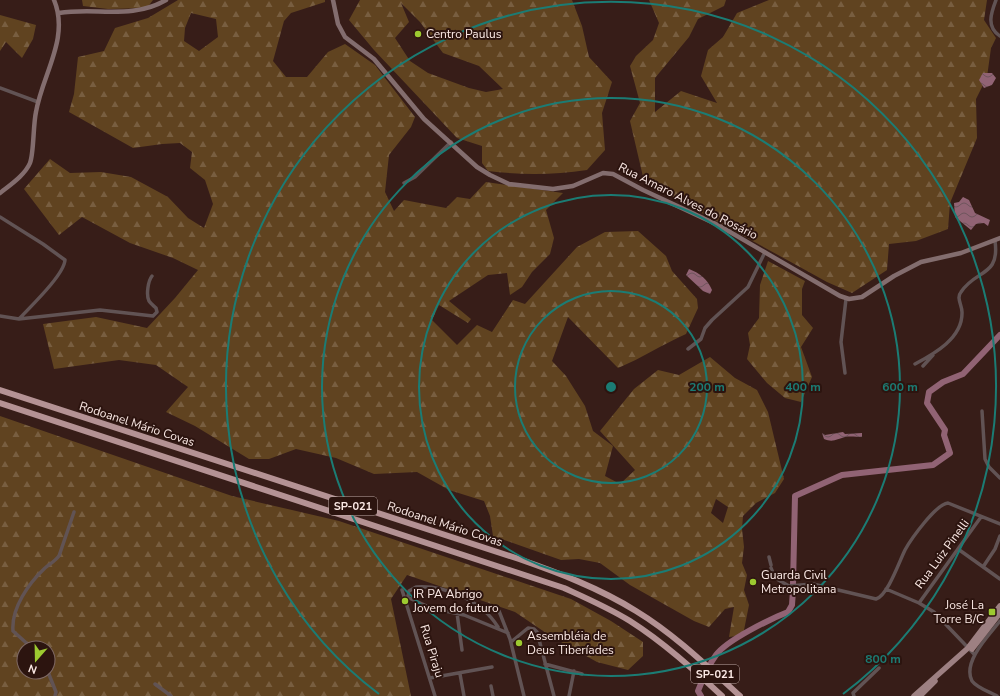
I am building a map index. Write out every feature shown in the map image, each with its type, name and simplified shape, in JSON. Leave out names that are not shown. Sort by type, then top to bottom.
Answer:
[{"type":"highway","name":"Rodoanel Mário Covas","points":[[0,390],[560,574],[608,595],[636,611],[691,652],[740,696]]},
{"type":"highway","name":"Rodoanel Mário Covas","points":[[0,403],[564,588],[605,607],[630,621],[683,661],[722,696]]},
{"type":"main road","points":[[914,696],[971,651],[1000,606]]},
{"type":"main road","points":[[920,696],[971,651],[1000,613]]},
{"type":"street","points":[[0,193],[23,173],[30,162],[38,102],[57,43],[59,13],[54,0]]},
{"type":"street","points":[[59,13],[78,11],[133,12],[147,9],[166,0]]},
{"type":"street","name":"Rua Amaro Alves do Rosário","points":[[333,0],[338,24],[346,37],[374,59],[419,114],[482,170],[504,182],[514,185],[543,188],[560,188],[575,185],[598,174],[606,172],[613,174],[643,190],[705,218],[846,299]]},
{"type":"street","points":[[996,0],[992,11],[991,24],[996,34],[1000,36]]},
{"type":"street","points":[[0,88],[38,102]]},
{"type":"street","points":[[404,183],[415,177],[451,142]]},
{"type":"street","points":[[0,217],[44,244],[65,260],[63,268],[53,281],[18,318]]},
{"type":"street","points":[[845,373],[841,342],[846,299],[858,298],[869,294],[890,278],[921,262],[961,253],[998,240],[999,258],[996,267],[979,276],[961,291],[959,297],[962,310],[960,324],[948,342],[923,366]]},
{"type":"street","points":[[688,349],[701,339],[712,320],[748,287],[765,252]]},
{"type":"street","points":[[0,316],[18,318],[100,310],[153,316],[157,312],[156,308],[148,298],[149,282],[152,276]]},
{"type":"street","points":[[915,364],[935,353]]},
{"type":"street","points":[[982,411],[984,459],[989,467],[1000,478]]},
{"type":"street","points":[[769,557],[775,578],[789,586],[807,583],[821,585],[876,599],[880,598],[886,589],[906,548],[939,506],[948,503],[1000,524]]},
{"type":"street","points":[[23,640],[13,631],[17,611],[26,590],[45,567],[55,561],[59,556],[74,512]]},
{"type":"street","name":"Rua Luiz Pinelli","points":[[919,603],[981,517]]},
{"type":"street","points":[[983,568],[995,549],[1000,536]]},
{"type":"street","points":[[958,549],[1000,579]]},
{"type":"street","points":[[406,602],[409,592],[416,587],[426,587],[449,592],[475,603],[483,609],[498,628]]},
{"type":"street","points":[[886,589],[919,603],[938,616],[971,651]]},
{"type":"street","name":"Rua Piraju","points":[[402,590],[435,696]]},
{"type":"street","points":[[407,597],[432,608],[457,612],[508,633]]},
{"type":"street","points":[[499,611],[511,642],[524,696]]},
{"type":"street","points":[[457,612],[458,632],[462,650]]},
{"type":"street","points":[[997,696],[978,686],[972,681],[970,666],[971,651],[1000,621]]},
{"type":"street","points":[[511,642],[528,628],[534,629],[539,637],[554,696]]},
{"type":"street","points":[[545,664],[582,674]]},
{"type":"street","points":[[430,678],[460,674],[492,667]]},
{"type":"street","points":[[854,694],[879,668]]},
{"type":"street","points":[[569,696],[574,672]]},
{"type":"street","points":[[460,674],[464,696]]},
{"type":"street","points":[[51,680],[56,692],[55,696]]},
{"type":"street","points":[[155,684],[171,696]]},
{"type":"street","points":[[491,686],[493,696]]},
{"type":"green space","points":[[82,0],[153,0],[147,8],[108,9],[83,6]]},
{"type":"green space","points":[[178,0],[325,0],[325,2],[291,13],[284,21],[273,61],[286,77],[307,77],[328,52],[345,44],[375,65],[415,117],[411,127],[389,155],[385,192],[394,211],[404,200],[446,208],[457,197],[470,199],[486,182],[563,193],[546,210],[554,238],[550,254],[532,272],[522,287],[510,295],[507,273],[488,275],[449,301],[471,319],[468,323],[439,305],[432,320],[457,345],[477,325],[492,332],[513,300],[525,304],[577,247],[605,232],[638,231],[666,256],[672,271],[697,299],[698,308],[686,334],[618,368],[568,317],[552,361],[566,376],[585,406],[593,431],[613,446],[605,476],[620,484],[635,470],[600,431],[634,389],[658,370],[679,375],[710,357],[735,378],[757,390],[768,412],[784,479],[775,493],[756,503],[743,516],[742,529],[744,547],[742,563],[747,575],[744,590],[749,605],[743,635],[729,637],[734,607],[725,609],[709,627],[694,621],[630,585],[600,563],[579,559],[561,560],[493,536],[490,516],[484,501],[449,490],[417,472],[374,474],[336,458],[296,449],[269,459],[249,459],[195,426],[166,412],[188,387],[156,365],[119,360],[54,369],[43,324],[96,317],[147,328],[175,298],[198,270],[173,258],[130,243],[82,217],[59,235],[24,189],[50,159],[70,173],[101,172],[131,177],[168,197],[188,218],[204,228],[213,204],[205,180],[190,168],[192,152],[180,143],[133,148],[69,112],[74,94],[78,57],[104,51],[115,28],[148,18]],"holes":[[[191,13],[216,19],[218,37],[199,51],[184,41],[185,28]],[[716,499],[728,507],[723,523],[711,513]]]},
{"type":"green space","points":[[360,0],[572,0],[582,26],[589,57],[612,82],[602,113],[605,150],[587,170],[538,174],[488,171],[482,163],[482,146],[457,138],[374,50],[349,20]],"holes":[[[401,3],[420,22],[443,53],[479,66],[503,89],[486,92],[469,88],[428,73],[410,61],[395,38],[409,22]]]},
{"type":"green space","points":[[649,0],[726,0],[724,6],[698,19],[689,37],[655,78],[655,112],[681,91],[717,103],[701,76],[708,50],[723,37],[737,13],[769,0],[987,0],[984,20],[996,38],[991,48],[987,77],[976,99],[977,138],[950,203],[948,229],[916,241],[889,244],[887,270],[852,293],[827,282],[644,181],[630,121],[640,103],[630,66],[636,56],[653,40],[659,23]]},
{"type":"green space","points":[[0,15],[36,25],[33,39],[22,58],[6,42],[0,51]]},
{"type":"green space","points":[[768,261],[805,281],[802,289],[802,315],[813,328],[801,347],[812,377],[801,402],[785,398],[767,383],[747,359],[750,345],[748,333],[759,318],[760,285]]},
{"type":"green space","points":[[0,416],[232,496],[339,521],[571,599],[611,621],[643,642],[643,656],[628,670],[597,662],[552,637],[515,612],[407,575],[391,599],[411,696],[0,696]]},
{"type":"water","points":[[983,73],[992,73],[996,78],[992,85],[984,88],[979,80]]},
{"type":"water","points":[[963,197],[969,200],[975,213],[990,220],[988,226],[984,223],[976,224],[971,230],[955,217],[954,203],[959,202]]},
{"type":"water","points":[[689,269],[706,280],[712,290],[710,294],[703,291],[686,275]]},
{"type":"water","points":[[843,432],[845,434],[862,433],[862,437],[847,437],[830,441],[824,439],[822,433],[825,435]]},
{"type":"waterway","points":[[793,585],[795,496],[842,475],[933,465],[950,453],[944,435],[945,430],[927,403],[929,392],[943,382],[963,374],[1000,335]]},
{"type":"waterway","points":[[701,696],[698,691],[706,672],[716,655],[729,643],[739,637],[788,612],[792,605],[793,590]]},
{"type":"place","name":"Centro Paulus","points":[[418,34]]},
{"type":"place","name":"Guarda Civil Metropolitana","points":[[753,582]]},
{"type":"place","name":"IR PA Abrigo Jovem do futuro","points":[[405,601]]},
{"type":"place","name":"José La Torre B/C","points":[[992,612]]},
{"type":"place","name":"Assembléia de Deus Tiberíades","points":[[519,643]]}]
